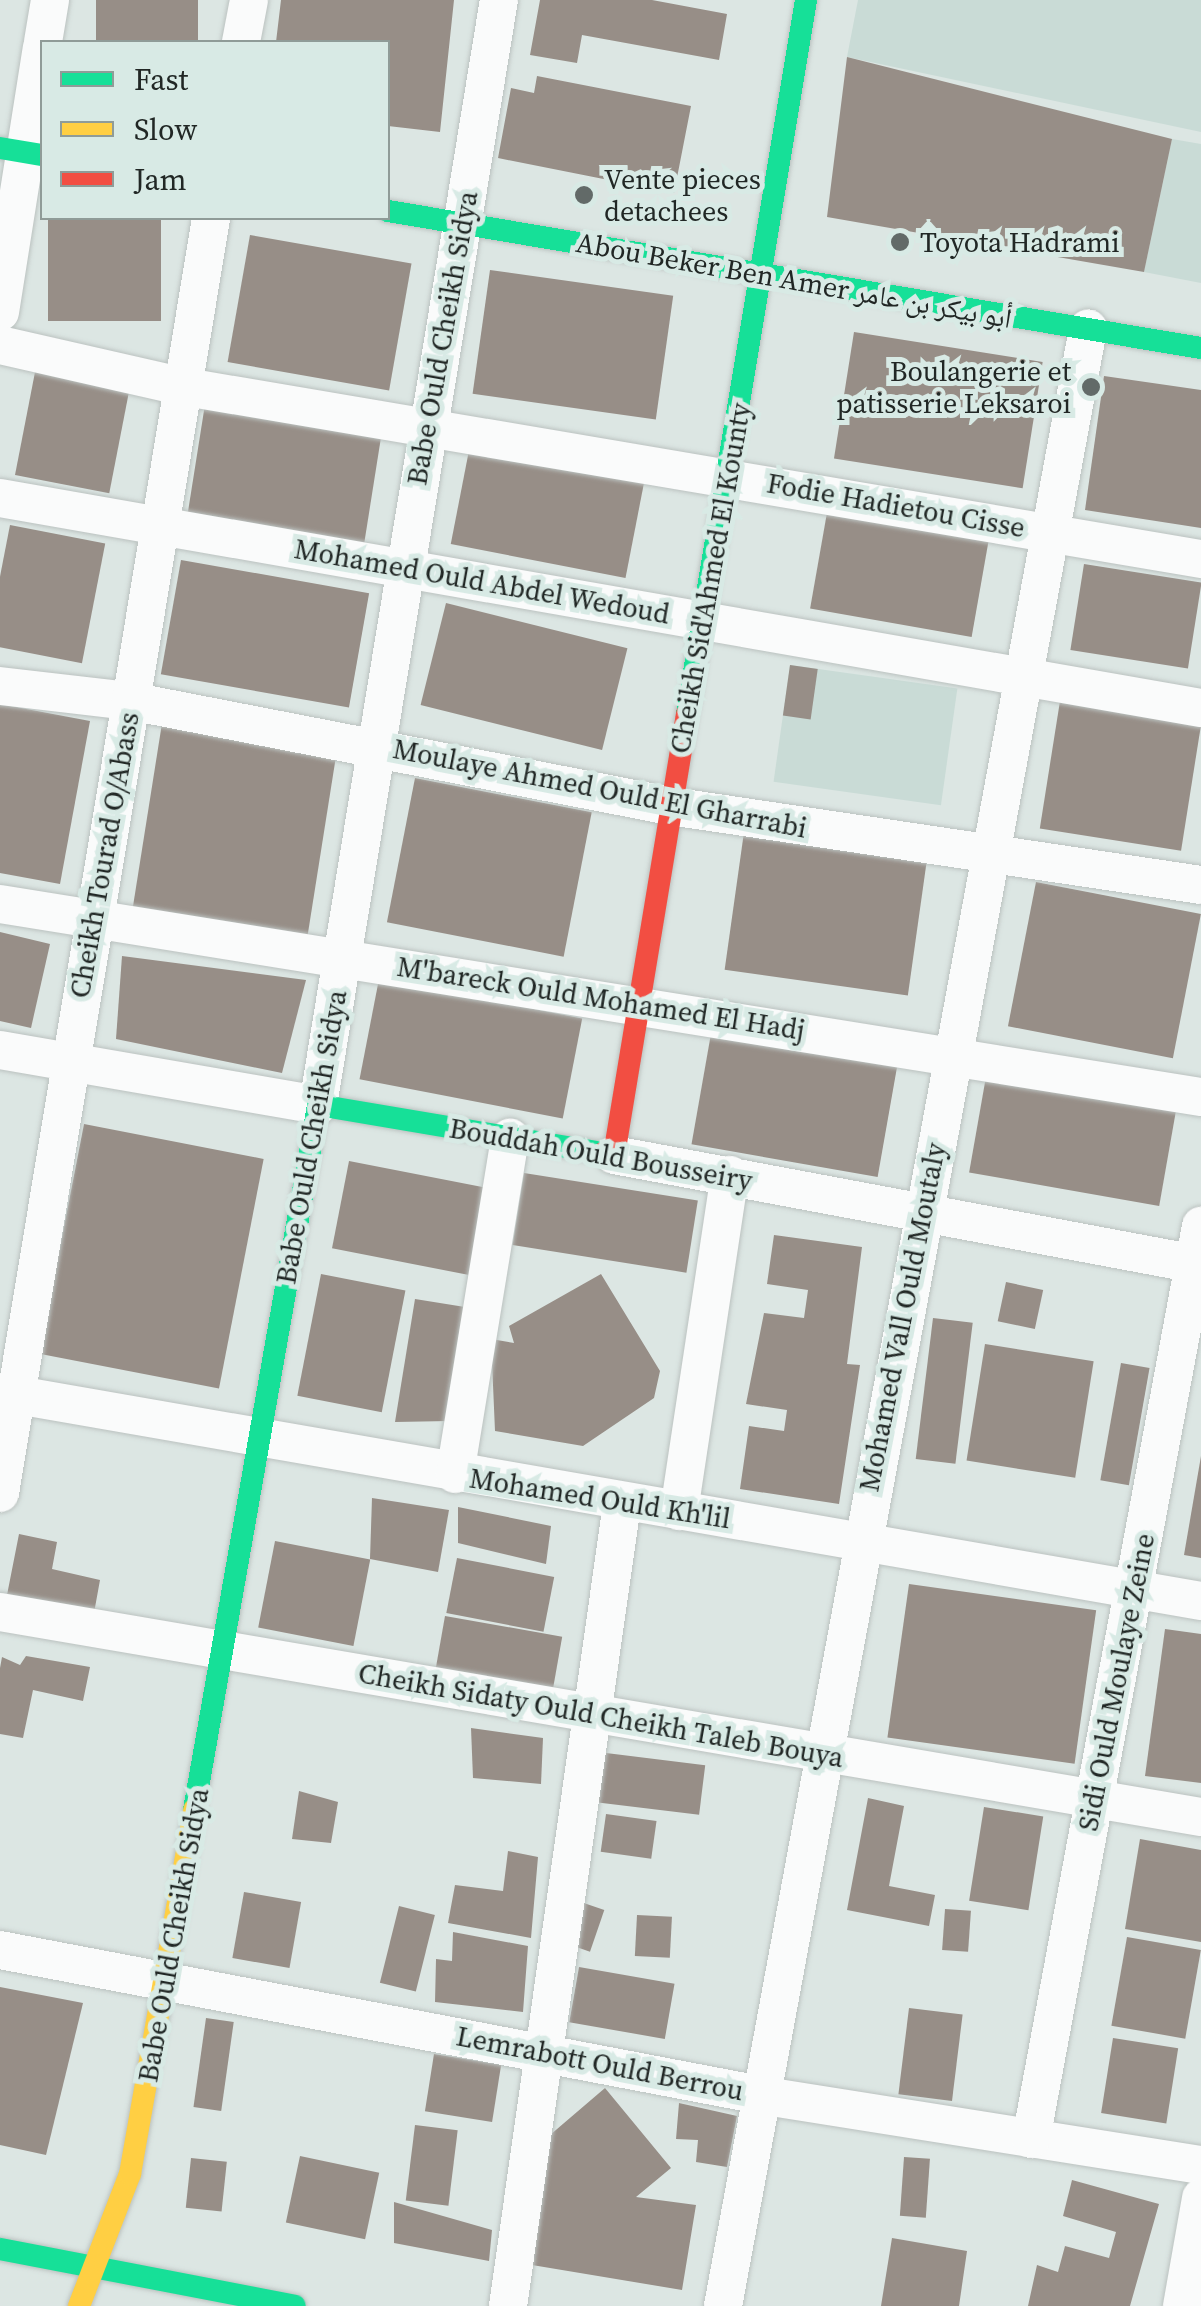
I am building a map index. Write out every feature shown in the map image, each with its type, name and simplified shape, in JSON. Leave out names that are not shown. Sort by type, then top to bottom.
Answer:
[{"type":"main road","name":"Cheikh Sid'Ahmed El Kounty","points":[[614,1155],[806,0]]},
{"type":"main road","name":"Abou Beker Ben Amer أبو بيكر بن عامر","points":[[390,211],[760,278],[1201,348]]},
{"type":"main road","name":"Bouddah Ould Bousseiry","points":[[318,1104],[614,1155]]},
{"type":"main road","name":"Babe Ould Cheikh Sidya","points":[[79,2306],[91,2266],[130,2174],[162,1979],[226,1650],[259,1436],[318,1104]]},
{"type":"main road","points":[[0,2249],[294,2306]]},
{"type":"street","points":[[44,40],[50,0]]},
{"type":"street","points":[[242,40],[248,0]]},
{"type":"street","name":"Babe Ould Cheikh Sidya","points":[[318,1104],[425,423],[499,0]]},
{"type":"street","points":[[0,312],[40,61]]},
{"type":"street","name":"Cheikh Tourad O/Abass","points":[[0,1493],[8,1393],[71,1062],[90,916],[212,220]]},
{"type":"street","name":"Mohamed Vall Ould Moutaly","points":[[723,2306],[766,2096],[859,1540],[992,856],[1088,328]]},
{"type":"street","name":"Fodie Hadietou Cisse","points":[[0,346],[180,386],[728,474],[1201,559]]},
{"type":"street","name":"Mohamed Ould Abdel Wedoud","points":[[0,498],[1024,674],[1201,708]]},
{"type":"street","name":"Moulaye Ahmed Ould El Gharrabi","points":[[0,686],[130,701],[670,806],[1201,884]]},
{"type":"street","name":"M'bareck Ould Mohamed El Hadj","points":[[0,904],[954,1052],[1201,1097]]},
{"type":"street","name":"Bouddah Ould Bousseiry","points":[[0,1050],[318,1104]]},
{"type":"street","points":[[454,1474],[510,1137]]},
{"type":"street","name":"Bouddah Ould Bousseiry","points":[[614,1155],[1198,1264]]},
{"type":"street","points":[[679,1511],[730,1175]]},
{"type":"street","name":"Sidi Ould Moulaye Zeine","points":[[1031,2139],[1092,1799],[1198,1264],[1201,1226]]},
{"type":"street","name":"Mohamed Ould Kh'lil","points":[[8,1393],[622,1504],[859,1540],[1201,1602]]},
{"type":"street","points":[[508,2306],[541,2049],[622,1504]]},
{"type":"street","name":"Cheikh Sidaty Ould Cheikh Taleb Bouya","points":[[0,1612],[1201,1818]]},
{"type":"street","name":"Lemrabott Ould Berrou","points":[[0,1950],[541,2049],[766,2096],[1201,2166]]},
{"type":"street","points":[[1182,2306],[1201,2198]]},
{"type":"shaded area","points":[[858,0],[1201,0],[1201,132],[847,57]]},
{"type":"shaded area","points":[[1172,139],[1201,144],[1201,283],[1144,272]]},
{"type":"shaded area","points":[[790,665],[957,689],[941,805],[774,782]]},
{"type":"building","points":[[96,0],[198,0],[198,40],[96,40]]},
{"type":"building","points":[[281,0],[454,0],[440,132],[390,126],[390,40],[276,40]]},
{"type":"building","points":[[540,0],[652,0],[727,14],[719,60],[582,35],[577,63],[530,55]]},
{"type":"building","points":[[847,57],[1172,139],[1144,272],[827,217]]},
{"type":"building","points":[[537,76],[691,106],[674,193],[498,158],[511,88],[534,93]]},
{"type":"building","points":[[48,220],[161,220],[161,321],[48,321]]},
{"type":"building","points":[[250,235],[412,263],[389,391],[228,362]]},
{"type":"building","points":[[490,270],[673,296],[656,420],[473,394]]},
{"type":"building","points":[[854,332],[1043,362],[1023,488],[834,458]]},
{"type":"building","points":[[36,367],[130,385],[109,493],[15,475]]},
{"type":"building","points":[[1104,376],[1201,390],[1201,528],[1085,510]]},
{"type":"building","points":[[206,398],[383,426],[364,545],[187,517]]},
{"type":"building","points":[[471,440],[646,474],[626,578],[451,544]]},
{"type":"building","points":[[828,507],[990,535],[972,637],[810,608]]},
{"type":"building","points":[[10,525],[105,544],[82,663],[0,647],[0,576]]},
{"type":"building","points":[[181,560],[369,593],[349,707],[161,674]]},
{"type":"building","points":[[1084,564],[1201,583],[1188,669],[1070,650]]},
{"type":"building","points":[[446,603],[627,648],[602,750],[421,705]]},
{"type":"building","points":[[790,665],[818,669],[811,719],[783,716]]},
{"type":"building","points":[[1060,701],[1201,723],[1181,851],[1040,828]]},
{"type":"building","points":[[0,704],[90,721],[60,884],[0,873]]},
{"type":"building","points":[[163,717],[338,745],[307,937],[132,910]]},
{"type":"building","points":[[415,778],[592,812],[564,957],[387,922]]},
{"type":"building","points":[[744,832],[927,858],[908,995],[725,970]]},
{"type":"building","points":[[1036,882],[1201,914],[1173,1058],[1008,1026]]},
{"type":"building","points":[[0,932],[50,944],[31,1028],[0,1021]]},
{"type":"building","points":[[122,956],[306,980],[282,1073],[116,1039]]},
{"type":"building","points":[[379,979],[582,1018],[563,1119],[360,1079]]},
{"type":"building","points":[[712,1028],[898,1061],[878,1177],[692,1144]]},
{"type":"building","points":[[987,1071],[1177,1105],[1159,1206],[969,1172]]},
{"type":"building","points":[[84,1124],[264,1159],[219,1389],[39,1354]]},
{"type":"building","points":[[349,1161],[487,1188],[470,1275],[332,1248]]},
{"type":"building","points":[[524,1173],[698,1201],[686,1273],[513,1245]]},
{"type":"building","points":[[774,1235],[862,1247],[847,1364],[860,1365],[839,1504],[740,1489],[749,1426],[784,1431],[787,1410],[746,1404],[764,1313],[804,1318],[808,1290],[767,1284]]},
{"type":"building","points":[[321,1274],[405,1290],[382,1412],[297,1396]]},
{"type":"building","points":[[601,1274],[660,1371],[654,1398],[583,1446],[495,1431],[491,1339],[514,1343],[509,1326]]},
{"type":"building","points":[[1006,1282],[1043,1290],[1035,1329],[998,1321]]},
{"type":"building","points":[[415,1299],[471,1308],[449,1421],[395,1422]]},
{"type":"building","points":[[933,1318],[973,1323],[955,1464],[916,1459]]},
{"type":"building","points":[[985,1344],[1094,1361],[1075,1478],[967,1461]]},
{"type":"building","points":[[1121,1363],[1150,1368],[1129,1485],[1100,1480]]},
{"type":"building","points":[[1201,1456],[1201,1558],[1184,1555]]},
{"type":"building","points":[[372,1498],[449,1510],[438,1572],[370,1559]]},
{"type":"building","points":[[458,1507],[551,1526],[546,1564],[458,1543]]},
{"type":"building","points":[[19,1534],[57,1542],[52,1569],[100,1580],[94,1613],[7,1595]]},
{"type":"building","points":[[275,1541],[370,1560],[353,1646],[258,1627]]},
{"type":"building","points":[[457,1558],[554,1577],[543,1632],[446,1613]]},
{"type":"building","points":[[909,1584],[1096,1610],[1075,1764],[887,1737]]},
{"type":"building","points":[[445,1616],[562,1637],[553,1689],[436,1668]]},
{"type":"building","points":[[1165,1629],[1201,1634],[1201,1783],[1145,1776]]},
{"type":"building","points":[[26,1656],[90,1667],[83,1701],[33,1690],[23,1738],[0,1734],[2,1657],[20,1665]]},
{"type":"building","points":[[471,1728],[543,1738],[541,1784],[473,1778]]},
{"type":"building","points":[[598,1752],[705,1765],[699,1815],[592,1802]]},
{"type":"building","points":[[299,1791],[338,1802],[331,1843],[292,1839]]},
{"type":"building","points":[[868,1798],[904,1806],[889,1886],[935,1895],[929,1926],[847,1910]]},
{"type":"building","points":[[984,1807],[1043,1816],[1028,1910],[969,1901]]},
{"type":"building","points":[[606,1814],[657,1821],[651,1859],[601,1852]]},
{"type":"building","points":[[1140,1839],[1201,1850],[1201,1942],[1125,1929]]},
{"type":"building","points":[[508,1851],[538,1857],[531,1938],[448,1923],[455,1885],[503,1891]]},
{"type":"building","points":[[244,1892],[301,1902],[289,1968],[232,1958]]},
{"type":"building","points":[[575,1900],[604,1910],[590,1952],[561,1942]]},
{"type":"building","points":[[399,1906],[435,1915],[416,1992],[380,1983]]},
{"type":"building","points":[[945,1909],[971,1911],[968,1952],[942,1950]]},
{"type":"building","points":[[637,1915],[672,1917],[670,1958],[635,1956]]},
{"type":"building","points":[[453,1932],[528,1946],[523,2012],[435,2002],[436,1959],[452,1961]]},
{"type":"building","points":[[1127,1937],[1201,1950],[1185,2039],[1111,2026]]},
{"type":"building","points":[[579,1967],[675,1984],[665,2039],[569,2022]]},
{"type":"building","points":[[0,1987],[83,2003],[46,2155],[0,2145]]},
{"type":"building","points":[[909,2008],[963,2015],[952,2101],[898,2094]]},
{"type":"building","points":[[206,2018],[234,2022],[221,2111],[193,2107]]},
{"type":"building","points":[[1113,2038],[1178,2048],[1166,2123],[1101,2113]]},
{"type":"building","points":[[434,2054],[501,2065],[492,2122],[425,2111]]},
{"type":"building","points":[[605,2088],[671,2168],[636,2197],[696,2205],[682,2290],[526,2264],[536,2147]]},
{"type":"building","points":[[679,2103],[737,2116],[727,2167],[696,2162],[698,2140],[676,2139]]},
{"type":"building","points":[[415,2125],[458,2130],[448,2206],[406,2200]]},
{"type":"building","points":[[300,2156],[379,2173],[365,2239],[286,2223]]},
{"type":"building","points":[[904,2157],[930,2159],[926,2218],[900,2216]]},
{"type":"building","points":[[191,2158],[227,2162],[222,2211],[186,2208]]},
{"type":"building","points":[[1072,2180],[1159,2204],[1130,2306],[1028,2306],[1037,2265],[1058,2272],[1065,2246],[1109,2258],[1116,2232],[1063,2216]]},
{"type":"building","points":[[394,2202],[492,2230],[489,2261],[394,2243]]},
{"type":"building","points":[[892,2238],[967,2251],[959,2306],[881,2306]]},
{"type":"traffic: fast","points":[[687,714],[806,0]]},
{"type":"traffic: fast","points":[[0,148],[40,155]]},
{"type":"traffic: fast","points":[[390,211],[1201,348]]},
{"type":"traffic: fast","points":[[194,1810],[318,1105],[603,1153]]},
{"type":"traffic: fast","points":[[0,2249],[295,2306]]},
{"type":"traffic: slow","points":[[79,2306],[130,2174],[194,1810]]},
{"type":"traffic: jam","points":[[603,1153],[614,1155],[687,714]]},
{"type":"place","name":"Vente pieces detachees","points":[[584,195]]},
{"type":"place","name":"Toyota Hadrami","points":[[900,242]]},
{"type":"place","name":"Boulangerie et patisserie Leksaroi","points":[[1091,387]]}]
